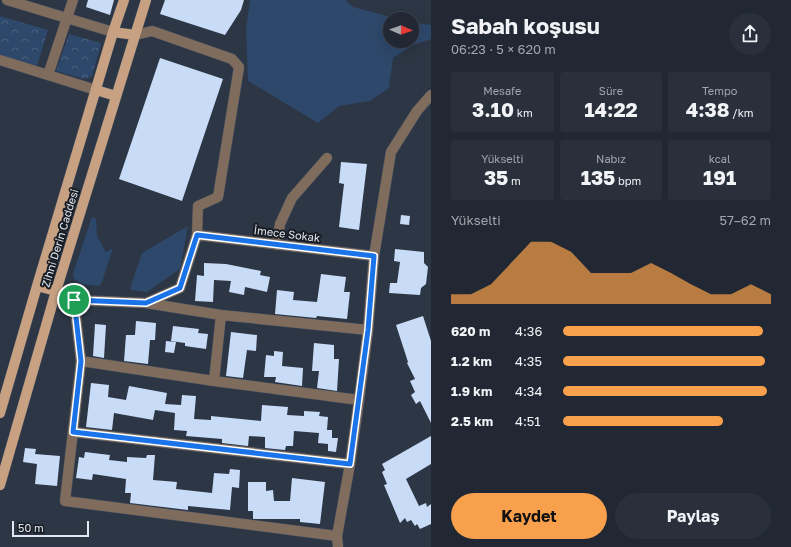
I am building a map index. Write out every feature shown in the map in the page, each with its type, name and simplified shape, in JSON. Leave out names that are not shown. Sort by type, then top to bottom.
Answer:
[{"type":"main road","name":"Zihni Derin Caddesi","points":[[0,413],[113,32],[124,0]]},
{"type":"main road","name":"Zihni Derin Caddesi","points":[[0,485],[56,291],[146,0]]},
{"type":"main road","points":[[113,32],[135,35]]},
{"type":"main road","points":[[96,90],[116,96]]},
{"type":"main road","points":[[37,286],[56,291]]},
{"type":"street","points":[[7,0],[113,32]]},
{"type":"street","points":[[48,75],[68,19],[73,0]]},
{"type":"street","points":[[135,35],[152,31],[232,59],[239,67],[218,197],[198,206],[197,235],[180,288],[146,303]]},
{"type":"street","points":[[0,60],[96,90]]},
{"type":"street","points":[[338,547],[337,536],[350,464],[368,330],[374,256],[391,152],[417,111],[431,95]]},
{"type":"street","points":[[277,245],[280,224],[292,198],[327,158]]},
{"type":"street","name":"İmece Sokak","points":[[197,235],[374,256]]},
{"type":"street","points":[[56,291],[74,300],[146,303],[221,315],[368,330]]},
{"type":"street","points":[[74,300],[81,361],[65,501],[337,536]]},
{"type":"street","points":[[214,381],[221,315]]},
{"type":"street","points":[[81,361],[214,381],[359,400]]},
{"type":"street","points":[[73,432],[350,464]]},
{"type":"green space","points":[[250,0],[345,0],[353,7],[383,15],[383,48],[408,48],[393,58],[389,88],[370,101],[339,106],[318,123],[248,81],[246,30]]},
{"type":"green space","points":[[0,16],[48,30],[37,66],[0,55]]},
{"type":"green space","points":[[419,23],[431,25],[431,39],[419,43]]},
{"type":"green space","points":[[69,34],[101,43],[92,76],[85,79],[56,71]]},
{"type":"green space","points":[[92,217],[96,219],[97,236],[106,252],[113,248],[102,282],[99,286],[82,284],[74,279],[73,274]]},
{"type":"green space","points":[[188,226],[180,269],[147,292],[131,290],[131,285],[142,253]]},
{"type":"building","points":[[88,0],[114,0],[110,15],[86,7]]},
{"type":"building","points":[[165,0],[244,0],[241,10],[225,35],[160,14]]},
{"type":"building","points":[[160,58],[223,79],[182,201],[119,179]]},
{"type":"building","points":[[341,162],[367,164],[359,230],[339,227],[344,184],[339,183]]},
{"type":"building","points":[[401,215],[410,216],[409,225],[400,224]]},
{"type":"building","points":[[395,249],[424,252],[424,263],[428,267],[426,284],[421,288],[420,295],[389,293],[390,283],[397,283],[400,262],[394,261]]},
{"type":"building","points":[[204,263],[226,264],[261,271],[260,275],[270,277],[267,292],[245,287],[244,295],[229,292],[231,281],[214,280],[213,302],[195,301],[197,275],[204,276]]},
{"type":"building","points":[[321,274],[346,277],[344,292],[350,292],[347,319],[275,314],[277,290],[294,292],[293,300],[317,302]]},
{"type":"building","points":[[423,316],[431,341],[431,423],[420,401],[416,404],[411,395],[415,392],[410,381],[415,379],[407,363],[408,362],[396,325]]},
{"type":"building","points":[[136,321],[156,323],[155,340],[150,340],[148,364],[124,361],[126,335],[135,335]]},
{"type":"building","points":[[95,324],[106,325],[104,358],[93,356]]},
{"type":"building","points":[[173,326],[199,329],[198,333],[208,334],[206,349],[185,346],[185,343],[171,341]]},
{"type":"building","points":[[231,332],[257,335],[256,351],[247,350],[243,378],[226,376]]},
{"type":"building","points":[[166,341],[176,342],[174,353],[165,352]]},
{"type":"building","points":[[314,343],[334,345],[334,359],[339,359],[337,391],[317,388],[319,371],[312,371]]},
{"type":"building","points":[[274,351],[283,352],[282,366],[303,368],[302,386],[275,382],[276,377],[264,377],[266,355],[274,356]]},
{"type":"building","points":[[91,383],[109,385],[108,397],[126,400],[129,386],[167,393],[165,404],[181,405],[182,395],[196,396],[194,419],[211,420],[211,416],[261,421],[262,405],[288,407],[287,415],[304,416],[304,411],[320,412],[319,416],[328,417],[327,430],[332,430],[332,438],[338,438],[336,452],[328,451],[328,444],[318,443],[319,433],[294,431],[293,446],[286,446],[285,450],[265,448],[265,437],[249,436],[248,446],[222,443],[222,439],[186,436],[187,431],[174,430],[175,413],[155,410],[153,420],[114,413],[112,430],[86,427]]},
{"type":"building","points":[[431,436],[431,464],[406,479],[419,506],[426,503],[427,507],[431,504],[431,524],[420,529],[417,524],[415,526],[411,520],[407,522],[405,518],[400,523],[384,485],[387,484],[382,472],[385,470],[382,464]]},
{"type":"building","points":[[25,448],[36,449],[35,454],[60,456],[57,486],[35,484],[37,464],[23,462]]},
{"type":"building","points":[[85,452],[110,455],[109,460],[127,462],[127,457],[146,458],[147,455],[155,455],[153,480],[177,482],[176,489],[212,493],[214,473],[229,474],[230,469],[240,470],[239,488],[232,487],[230,510],[188,506],[188,510],[130,503],[131,493],[125,493],[126,479],[93,474],[92,480],[76,478],[79,457],[84,458]]},
{"type":"building","points":[[292,478],[325,482],[320,524],[300,522],[300,519],[253,519],[253,511],[248,511],[248,482],[266,482],[266,491],[273,490],[274,501],[290,501]]},
{"type":"route","points":[[197,235],[374,256],[368,330],[350,464],[73,432],[81,361],[74,300],[146,303],[180,288],[197,235]]}]
